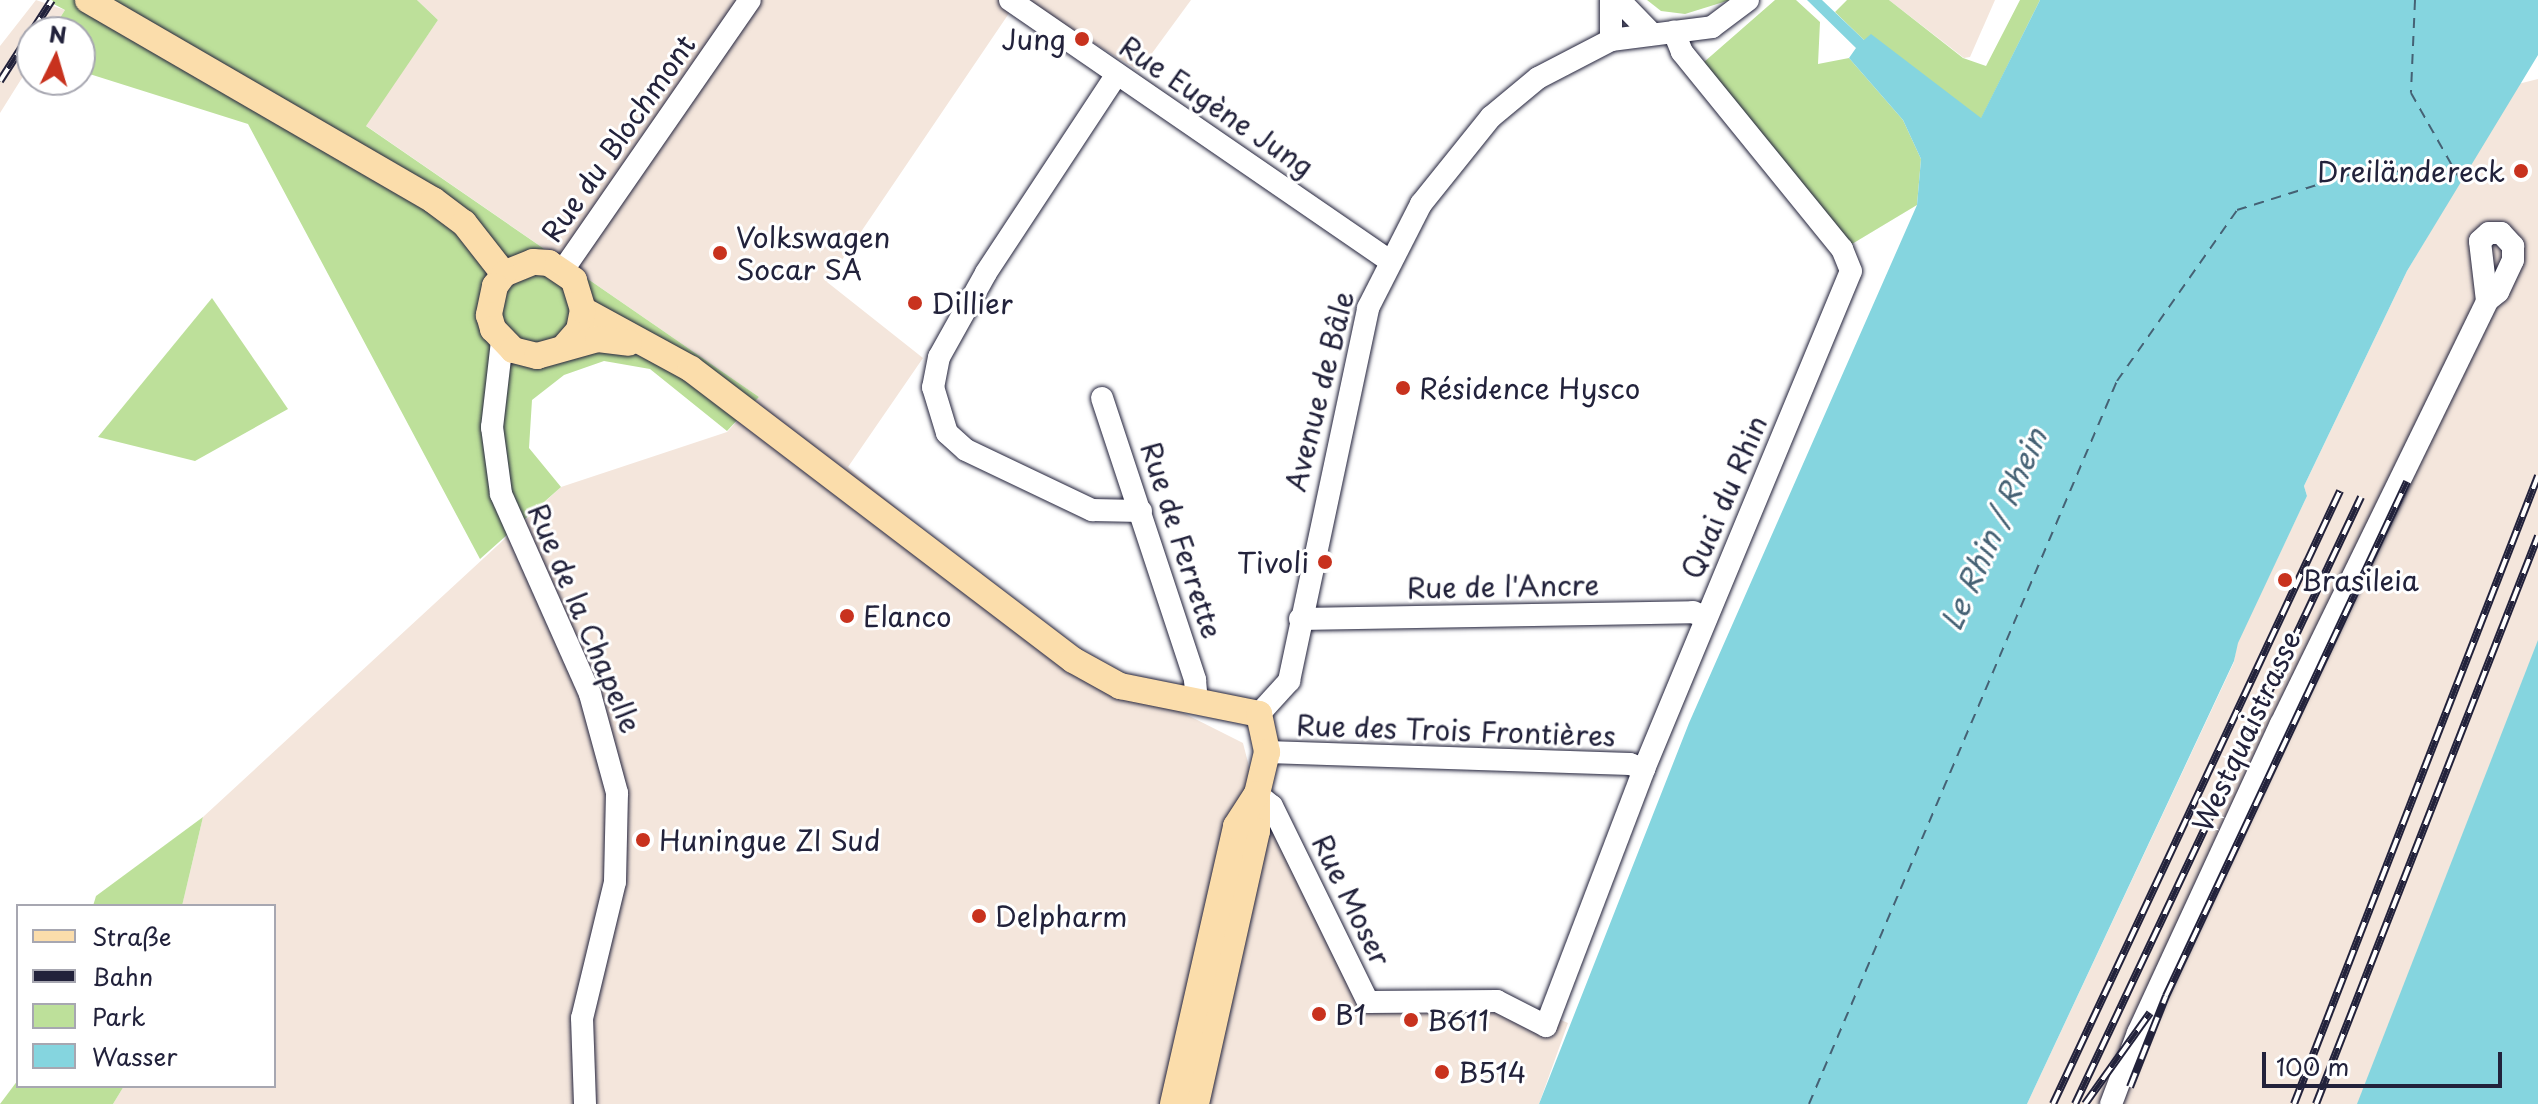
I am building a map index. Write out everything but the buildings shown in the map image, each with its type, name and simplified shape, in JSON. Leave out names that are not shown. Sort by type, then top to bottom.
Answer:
[{"type":"main road","points":[[88,0],[433,200],[464,223],[504,274]]},
{"type":"main road","points":[[566,345],[579,330],[583,310],[581,294],[563,270],[533,262],[504,274],[490,300],[493,329],[502,341],[527,355],[547,355],[566,345],[598,339],[645,345]]},
{"type":"main road","points":[[583,310],[691,369],[1073,660],[1120,686],[1259,714],[1267,752],[1257,794],[1257,831],[1196,1104]]},
{"type":"main road","points":[[1173,1104],[1236,826],[1257,794]]},
{"type":"street","name":"Rue du Blochmont","points":[[563,270],[750,0]]},
{"type":"street","name":"Rue Eugène Jung","points":[[1010,0],[1389,260]]},
{"type":"street","points":[[1611,0],[1611,40]]},
{"type":"street","points":[[1619,0],[1652,34]]},
{"type":"street","name":"Avenue de Bâle","points":[[1259,714],[1289,681],[1358,347],[1389,260],[1421,204],[1491,117],[1538,78],[1611,40],[1712,27],[1748,0]]},
{"type":"street","name":"Quai du Rhin","points":[[1546,1026],[1705,617],[1851,271],[1842,249],[1682,52],[1674,32]]},
{"type":"street","points":[[1117,74],[986,273],[939,357],[933,387],[947,433],[966,450],[1092,510],[1141,511]]},
{"type":"street","name":"Westquaistrasse","points":[[2111,1104],[2138,1033],[2281,724],[2487,301]]},
{"type":"street","name":"Rue de la Chapelle","points":[[502,341],[493,461],[501,494],[590,694],[617,793],[612,905],[582,1018],[579,1054],[585,1104]]},
{"type":"street","points":[[497,392],[527,355]]},
{"type":"street","name":"Rue de Ferrette","points":[[1102,398],[1195,680],[1197,702]]},
{"type":"street","name":"Rue de l'Ancre","points":[[1300,619],[1693,612],[1705,617]]},
{"type":"street","name":"Rue des Trois Frontières","points":[[1267,752],[1630,764],[1644,769]]},
{"type":"street","name":"Rue Moser","points":[[1257,794],[1272,806],[1368,1002],[1497,1001],[1546,1026]]},
{"type":"shaded area","points":[[36,0],[65,10],[61,16],[23,16]]},
{"type":"shaded area","points":[[417,0],[1018,0],[827,282],[923,358],[848,467],[1074,658],[1243,743],[1254,786],[1373,1000],[1500,994],[1568,1023],[1539,1104],[113,1104],[123,1088],[276,1088],[276,904],[182,904],[203,817],[561,487],[727,432],[759,397],[365,125],[438,20]]},
{"type":"shaded area","points":[[1024,0],[1191,0],[1139,71]]},
{"type":"shaded area","points":[[1889,0],[1995,0],[1970,57],[1964,58]]},
{"type":"shaded area","points":[[16,26],[16,88],[0,113],[0,46]]},
{"type":"shaded area","points":[[2538,79],[2538,1104],[2027,1104],[2234,662],[2237,643],[2307,496],[2304,486],[2407,271],[2518,84]]},
{"type":"green space","points":[[46,0],[417,0],[438,20],[366,126],[759,397],[727,431],[650,369],[604,361],[564,375],[532,400],[529,448],[561,487],[480,559],[248,124],[96,76],[96,16],[61,16],[65,10]]},
{"type":"green space","points":[[1647,0],[1730,0],[1685,14],[1661,11]]},
{"type":"green space","points":[[1775,0],[1796,0],[1820,22],[1818,64],[1849,58],[1903,120],[1921,159],[1917,205],[1852,244],[1704,62]]},
{"type":"green space","points":[[1847,0],[1889,0],[1963,58],[1986,66],[2020,0],[2040,0],[1981,119],[1864,40],[1835,12]]},
{"type":"green space","points":[[212,298],[288,409],[195,461],[98,437]]},
{"type":"green space","points":[[203,817],[182,904],[94,904],[96,896]]},
{"type":"green space","points":[[16,1083],[16,1088],[123,1088],[113,1104],[0,1104]]},
{"type":"water","name":"Le Rhin / Rhein","points":[[1807,0],[1822,0],[1864,40],[1871,34],[1981,118],[2040,0],[2538,0],[2538,55],[2407,271],[2304,486],[2307,496],[2238,643],[2234,661],[2027,1104],[1539,1104],[1689,723],[1917,205],[1921,159],[1903,120],[1849,58],[1856,48]]},
{"type":"water","points":[[2538,640],[2538,1104],[2357,1104]]},
{"type":"ferry route","points":[[2415,0],[2411,93],[2459,178]]},
{"type":"ferry route","points":[[1809,1104],[2117,381],[2237,210],[2371,168],[2460,179]]},
{"type":"railway","points":[[0,81],[52,0]]},
{"type":"railway","points":[[2294,1104],[2538,476]]},
{"type":"railway","points":[[2130,1087],[2166,996],[2407,482]]},
{"type":"railway","points":[[2053,1104],[2340,491]]},
{"type":"railway","points":[[2075,1104],[2361,497]]},
{"type":"railway","points":[[2316,1104],[2538,536]]},
{"type":"railway","points":[[2085,1104],[2150,1013]]},
{"type":"place","name":"Jung","points":[[1082,39]]},
{"type":"place","name":"Dreiländereck","points":[[2521,171]]},
{"type":"place","name":"Volkswagen Socar SA","points":[[720,253]]},
{"type":"place","name":"Dillier","points":[[915,303]]},
{"type":"place","name":"Résidence Hysco","points":[[1403,388]]},
{"type":"place","name":"Tivoli","points":[[1325,562]]},
{"type":"place","name":"Brasileia","points":[[2285,580]]},
{"type":"place","name":"Elanco","points":[[847,616]]},
{"type":"place","name":"Huningue ZI Sud","points":[[643,840]]},
{"type":"place","name":"Delpharm","points":[[979,916]]},
{"type":"place","name":"B1","points":[[1319,1014]]},
{"type":"place","name":"B611","points":[[1411,1020]]},
{"type":"place","name":"B514","points":[[1442,1072]]}]
